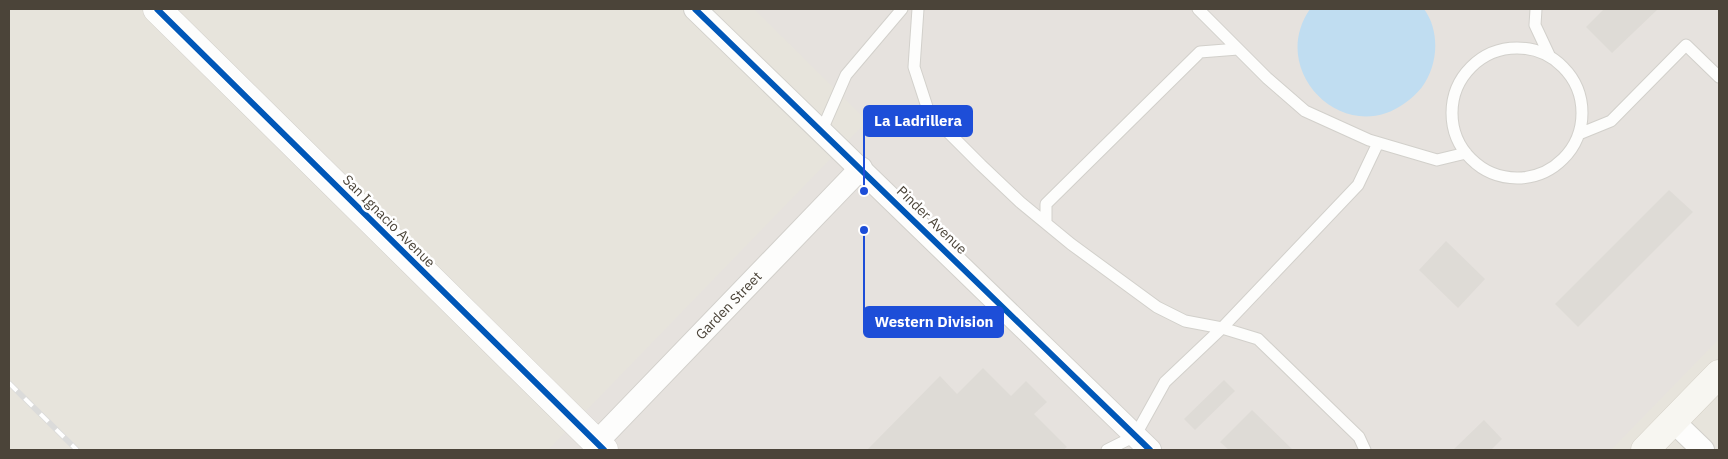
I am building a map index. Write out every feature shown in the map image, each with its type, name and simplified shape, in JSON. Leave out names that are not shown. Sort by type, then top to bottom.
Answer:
[{"type":"main road","points":[[1644,450],[1719,374]]},
{"type":"street","name":"San Ignacio Avenue","points":[[157,9],[600,446]]},
{"type":"street","name":"Pinder Avenue","points":[[695,9],[822,130],[1142,443]]},
{"type":"street","name":"Garden Street","points":[[600,446],[861,168]]},
{"type":"street","points":[[1673,421],[1703,450]]},
{"type":"lane","points":[[822,130],[846,75],[902,9]]},
{"type":"lane","points":[[918,9],[914,67],[929,113],[1020,202],[1157,307],[1185,321],[1222,328],[1258,339],[1359,437],[1365,450]]},
{"type":"lane","points":[[1198,9],[1305,111],[1378,143],[1437,160],[1466,153]]},
{"type":"lane","points":[[1536,9],[1535,25],[1550,56]]},
{"type":"lane","points":[[1579,134],[1611,121],[1686,45],[1719,78]]},
{"type":"lane","points":[[1508,48],[1530,49],[1550,56],[1567,71],[1578,90],[1582,112],[1579,134],[1568,154],[1553,168],[1534,176],[1513,178],[1492,174],[1474,163],[1461,147],[1453,128],[1452,107],[1457,86],[1469,69],[1486,55],[1508,48]]},
{"type":"lane","points":[[1046,223],[1046,204],[1200,52],[1238,49]]},
{"type":"lane","points":[[1107,450],[1142,443],[1165,382],[1222,328],[1358,185],[1378,143]]},
{"type":"shaded area","points":[[9,9],[1719,9],[1719,450],[9,450]]},
{"type":"shaded area","points":[[754,9],[1719,9],[1719,339],[1611,450],[548,450],[867,121]]},
{"type":"water","points":[[1310,9],[1424,9],[1431,22],[1435,37],[1434,60],[1425,83],[1405,103],[1382,114],[1358,116],[1337,109],[1319,96],[1305,78],[1298,56],[1299,33]]},
{"type":"building","points":[[1604,9],[1658,9],[1612,53],[1586,27]]},
{"type":"building","points":[[1669,190],[1693,212],[1578,327],[1555,304]]},
{"type":"building","points":[[1446,241],[1485,279],[1458,308],[1419,270]]},
{"type":"building","points":[[983,368],[1011,396],[1026,381],[1047,402],[1034,414],[1067,447],[1063,450],[867,450],[940,376],[957,394]]},
{"type":"building","points":[[1224,380],[1235,391],[1195,430],[1184,419]]},
{"type":"building","points":[[1252,410],[1293,450],[1229,450],[1220,442]]},
{"type":"building","points":[[1484,420],[1502,439],[1491,450],[1453,450]]},
{"type":"railway","points":[[9,383],[77,450]]},
{"type":"cycle path","points":[[157,9],[604,450]]},
{"type":"cycle path","points":[[695,9],[1150,450]]},
{"type":"place","name":"La Ladrillera","points":[[864,191]]},
{"type":"place","name":"Western Division","points":[[864,230]]}]
